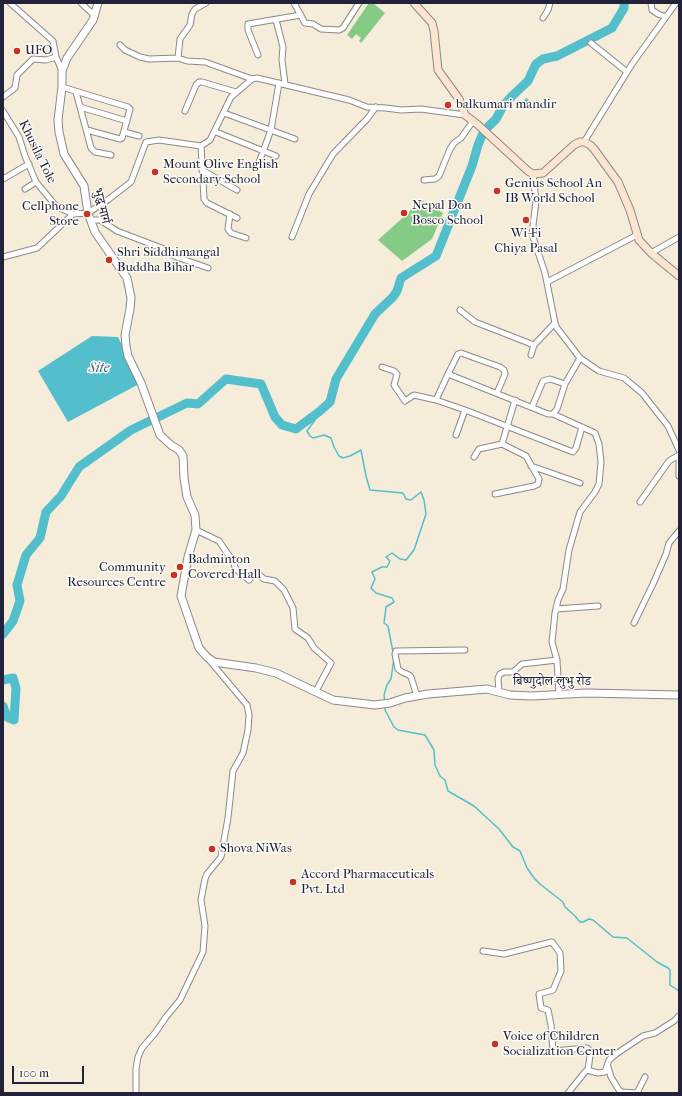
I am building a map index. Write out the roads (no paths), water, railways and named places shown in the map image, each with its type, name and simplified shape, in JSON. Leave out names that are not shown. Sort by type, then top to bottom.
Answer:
[{"type":"main road","points":[[414,3],[432,23],[438,70],[459,99],[465,115],[475,122],[533,174],[543,173],[574,145],[580,142],[584,142],[594,149],[618,182],[630,210],[637,235],[642,246],[679,276]]},
{"type":"street","points":[[10,3],[53,41],[56,58],[62,71]]},
{"type":"street","points":[[81,3],[94,16]]},
{"type":"street","name":"भुद्ध मार्ग","points":[[98,3],[89,28],[67,58],[62,71],[62,87],[58,120],[60,142],[64,154],[84,186],[89,216],[95,232],[127,278],[131,298],[125,335],[128,356],[144,392],[159,434],[179,450],[183,456],[187,496],[195,514],[196,530]]},
{"type":"street","points":[[178,58],[180,39],[190,25],[192,14],[195,9],[206,3]]},
{"type":"street","points":[[294,3],[305,23],[313,24],[321,29],[339,30],[343,28],[360,3]]},
{"type":"street","points":[[543,18],[550,3]]},
{"type":"street","points":[[651,3],[652,10],[666,17]]},
{"type":"street","points":[[584,142],[627,72],[676,3]]},
{"type":"street","points":[[258,55],[248,30],[248,24],[301,15]]},
{"type":"street","points":[[276,20],[282,47],[285,84]]},
{"type":"street","points":[[591,43],[627,72]]},
{"type":"street","points":[[120,45],[125,50],[140,57],[149,59],[178,58],[187,61],[205,62],[252,79]]},
{"type":"street","points":[[3,97],[15,88],[17,75],[31,61],[56,58]]},
{"type":"street","points":[[89,216],[131,182],[146,142],[159,140],[201,146],[210,140],[216,132],[231,97],[252,79],[263,78],[349,100],[366,107],[401,110],[421,109],[465,115]]},
{"type":"street","points":[[185,111],[196,85],[199,82],[236,92]]},
{"type":"street","points":[[258,165],[271,130],[279,82]]},
{"type":"street","points":[[62,87],[128,107],[130,109],[122,138],[118,140],[87,130]]},
{"type":"street","points":[[76,92],[93,151],[111,155]]},
{"type":"street","points":[[80,107],[127,121]]},
{"type":"street","points":[[292,237],[309,194],[333,154],[367,119],[376,107]]},
{"type":"street","name":"Khusila Tole","points":[[3,111],[19,136],[25,156],[36,182],[56,206],[73,214]]},
{"type":"street","points":[[224,113],[295,139]]},
{"type":"street","points":[[424,180],[435,179],[439,176],[450,149],[475,122]]},
{"type":"street","points":[[124,132],[139,136]]},
{"type":"street","points":[[216,132],[276,156]]},
{"type":"street","points":[[201,146],[204,199],[237,218]]},
{"type":"street","points":[[3,179],[29,164]]},
{"type":"street","points":[[202,170],[237,190]]},
{"type":"street","points":[[533,174],[536,201],[532,234],[547,282],[555,323],[580,358],[599,371],[624,378],[642,393],[668,426],[679,450]]},
{"type":"street","points":[[25,189],[36,182]]},
{"type":"street","points":[[3,257],[37,248],[73,214],[89,216],[100,220],[117,231],[160,247],[174,256],[208,268]]},
{"type":"street","points":[[230,214],[228,229],[231,232],[246,238]]},
{"type":"street","points":[[547,282],[637,235]]},
{"type":"street","points":[[651,254],[679,236]]},
{"type":"street","points":[[460,310],[475,322],[534,345]]},
{"type":"street","points":[[531,355],[534,345],[555,323]]},
{"type":"street","points":[[436,400],[458,354],[461,353],[500,367],[504,370],[497,393]]},
{"type":"street","points":[[553,414],[557,409],[565,384],[580,358]]},
{"type":"street","points":[[382,367],[394,371],[397,374],[394,385],[405,401],[414,395],[436,400],[572,452],[576,448],[582,427]]},
{"type":"street","points":[[448,374],[548,414],[553,414],[582,427],[594,433],[599,444],[602,462],[599,484],[596,492],[580,512],[569,550],[563,589],[556,609],[552,642],[557,660],[559,694]]},
{"type":"street","points":[[532,407],[543,381],[550,379],[565,384]]},
{"type":"street","points":[[502,444],[515,400]]},
{"type":"street","points":[[456,435],[465,410]]},
{"type":"street","points":[[474,457],[479,449],[502,444],[526,456],[539,479],[538,484],[534,486],[495,494]]},
{"type":"street","points":[[640,502],[669,461],[679,455]]},
{"type":"street","points":[[679,460],[679,476]]},
{"type":"street","points":[[531,466],[580,483]]},
{"type":"street","points":[[136,1093],[136,1070],[138,1057],[142,1048],[180,1000],[203,952],[205,926],[201,900],[205,880],[207,874],[221,857],[228,818],[233,771],[243,753],[248,730],[249,715],[247,705],[199,648],[181,596],[188,557],[196,530],[220,541],[234,562],[235,568],[249,580],[256,572],[264,578],[276,581],[284,590],[293,608],[295,629],[308,638],[314,648],[331,662],[316,691]]},
{"type":"street","points":[[634,623],[654,584],[669,543],[679,531]]},
{"type":"street","points":[[556,609],[598,606]]},
{"type":"street","points":[[417,696],[411,677],[398,669],[395,654],[396,651],[465,650]]},
{"type":"street","name":"बिष्णुदोल-लुभु रोड","points":[[207,657],[214,662],[256,668],[276,673],[333,700],[375,706],[428,694],[487,689],[510,695],[532,696],[586,693],[679,695]]},
{"type":"street","points":[[499,692],[498,678],[500,674],[504,672],[513,672],[522,664],[557,660]]},
{"type":"street","points":[[483,951],[504,954],[552,942],[560,953],[561,971],[553,990],[539,994],[541,1008],[548,1010],[553,1051],[587,1048],[590,1051],[588,1070],[568,1093]]},
{"type":"street","points":[[588,1070],[603,1073],[606,1072],[609,1060],[616,1054],[643,1036],[655,1033],[679,1016]]},
{"type":"street","points":[[607,1064],[611,1077],[619,1090],[622,1092],[637,1093],[645,1077]]},
{"type":"water","points":[[526,98],[532,102],[528,109],[522,105]]},
{"type":"water","name":"Site","points":[[92,336],[118,337],[141,383],[68,422],[38,371]]},
{"type":"waterway","points":[[3,634],[13,621],[20,601],[17,585],[26,555],[40,538],[46,512],[61,496],[79,467],[131,430],[187,403],[198,404],[226,379],[261,384],[275,417],[282,425],[296,429],[330,402],[336,379],[375,314],[393,297],[397,291],[401,278],[436,256],[472,166],[484,131],[496,119],[503,106],[528,81],[536,64],[543,59],[557,56],[612,28],[624,8],[624,3]]},
{"type":"waterway","points":[[320,411],[307,431],[310,436],[313,438],[324,435],[331,438],[339,456],[343,458],[361,450],[370,490],[403,493],[406,499],[411,500],[421,492],[424,500],[426,514],[414,550],[406,560],[400,559],[392,553],[386,557],[390,561],[387,567],[382,567],[372,572],[375,579],[371,588],[376,593],[392,598],[394,602],[386,607],[384,623],[388,626],[393,652]]},
{"type":"waterway","points":[[385,702],[384,695],[387,685],[391,679],[394,658]]},
{"type":"waterway","points":[[3,680],[13,678],[16,688],[14,720],[7,717],[3,706]]},
{"type":"waterway","points":[[385,706],[385,710],[394,727],[398,730],[425,735],[434,750],[435,765],[440,776],[445,780],[448,791],[474,806],[499,829],[513,847],[520,851],[527,868],[540,884],[563,902],[565,907],[580,922],[589,919],[593,920],[613,937],[627,938],[657,962],[668,968],[670,970],[670,985],[679,991]]},
{"type":"place","name":"UFO","points":[[17,51]]},
{"type":"place","name":"balkumari mandir","points":[[448,105]]},
{"type":"place","name":"Mount Olive English Secondary School","points":[[155,172]]},
{"type":"place","name":"Genius School An IB World School","points":[[497,191]]},
{"type":"place","name":"Nepal Don Bosco School","points":[[404,213]]},
{"type":"place","name":"Cellphone Store","points":[[87,214]]},
{"type":"place","name":"Wi-Fi Chiya Pasal","points":[[526,220]]},
{"type":"place","name":"Shri Siddhimangal Buddha Bihar","points":[[109,260]]},
{"type":"place","name":"Badminton Covered Hall","points":[[180,567]]},
{"type":"place","name":"Community Resources Centre","points":[[174,575]]},
{"type":"place","name":"Shova NiWas","points":[[212,849]]},
{"type":"place","name":"Accord Pharmaceuticals Pvt. Ltd","points":[[293,882]]},
{"type":"place","name":"Voice of Children Socialization Center","points":[[495,1044]]}]
